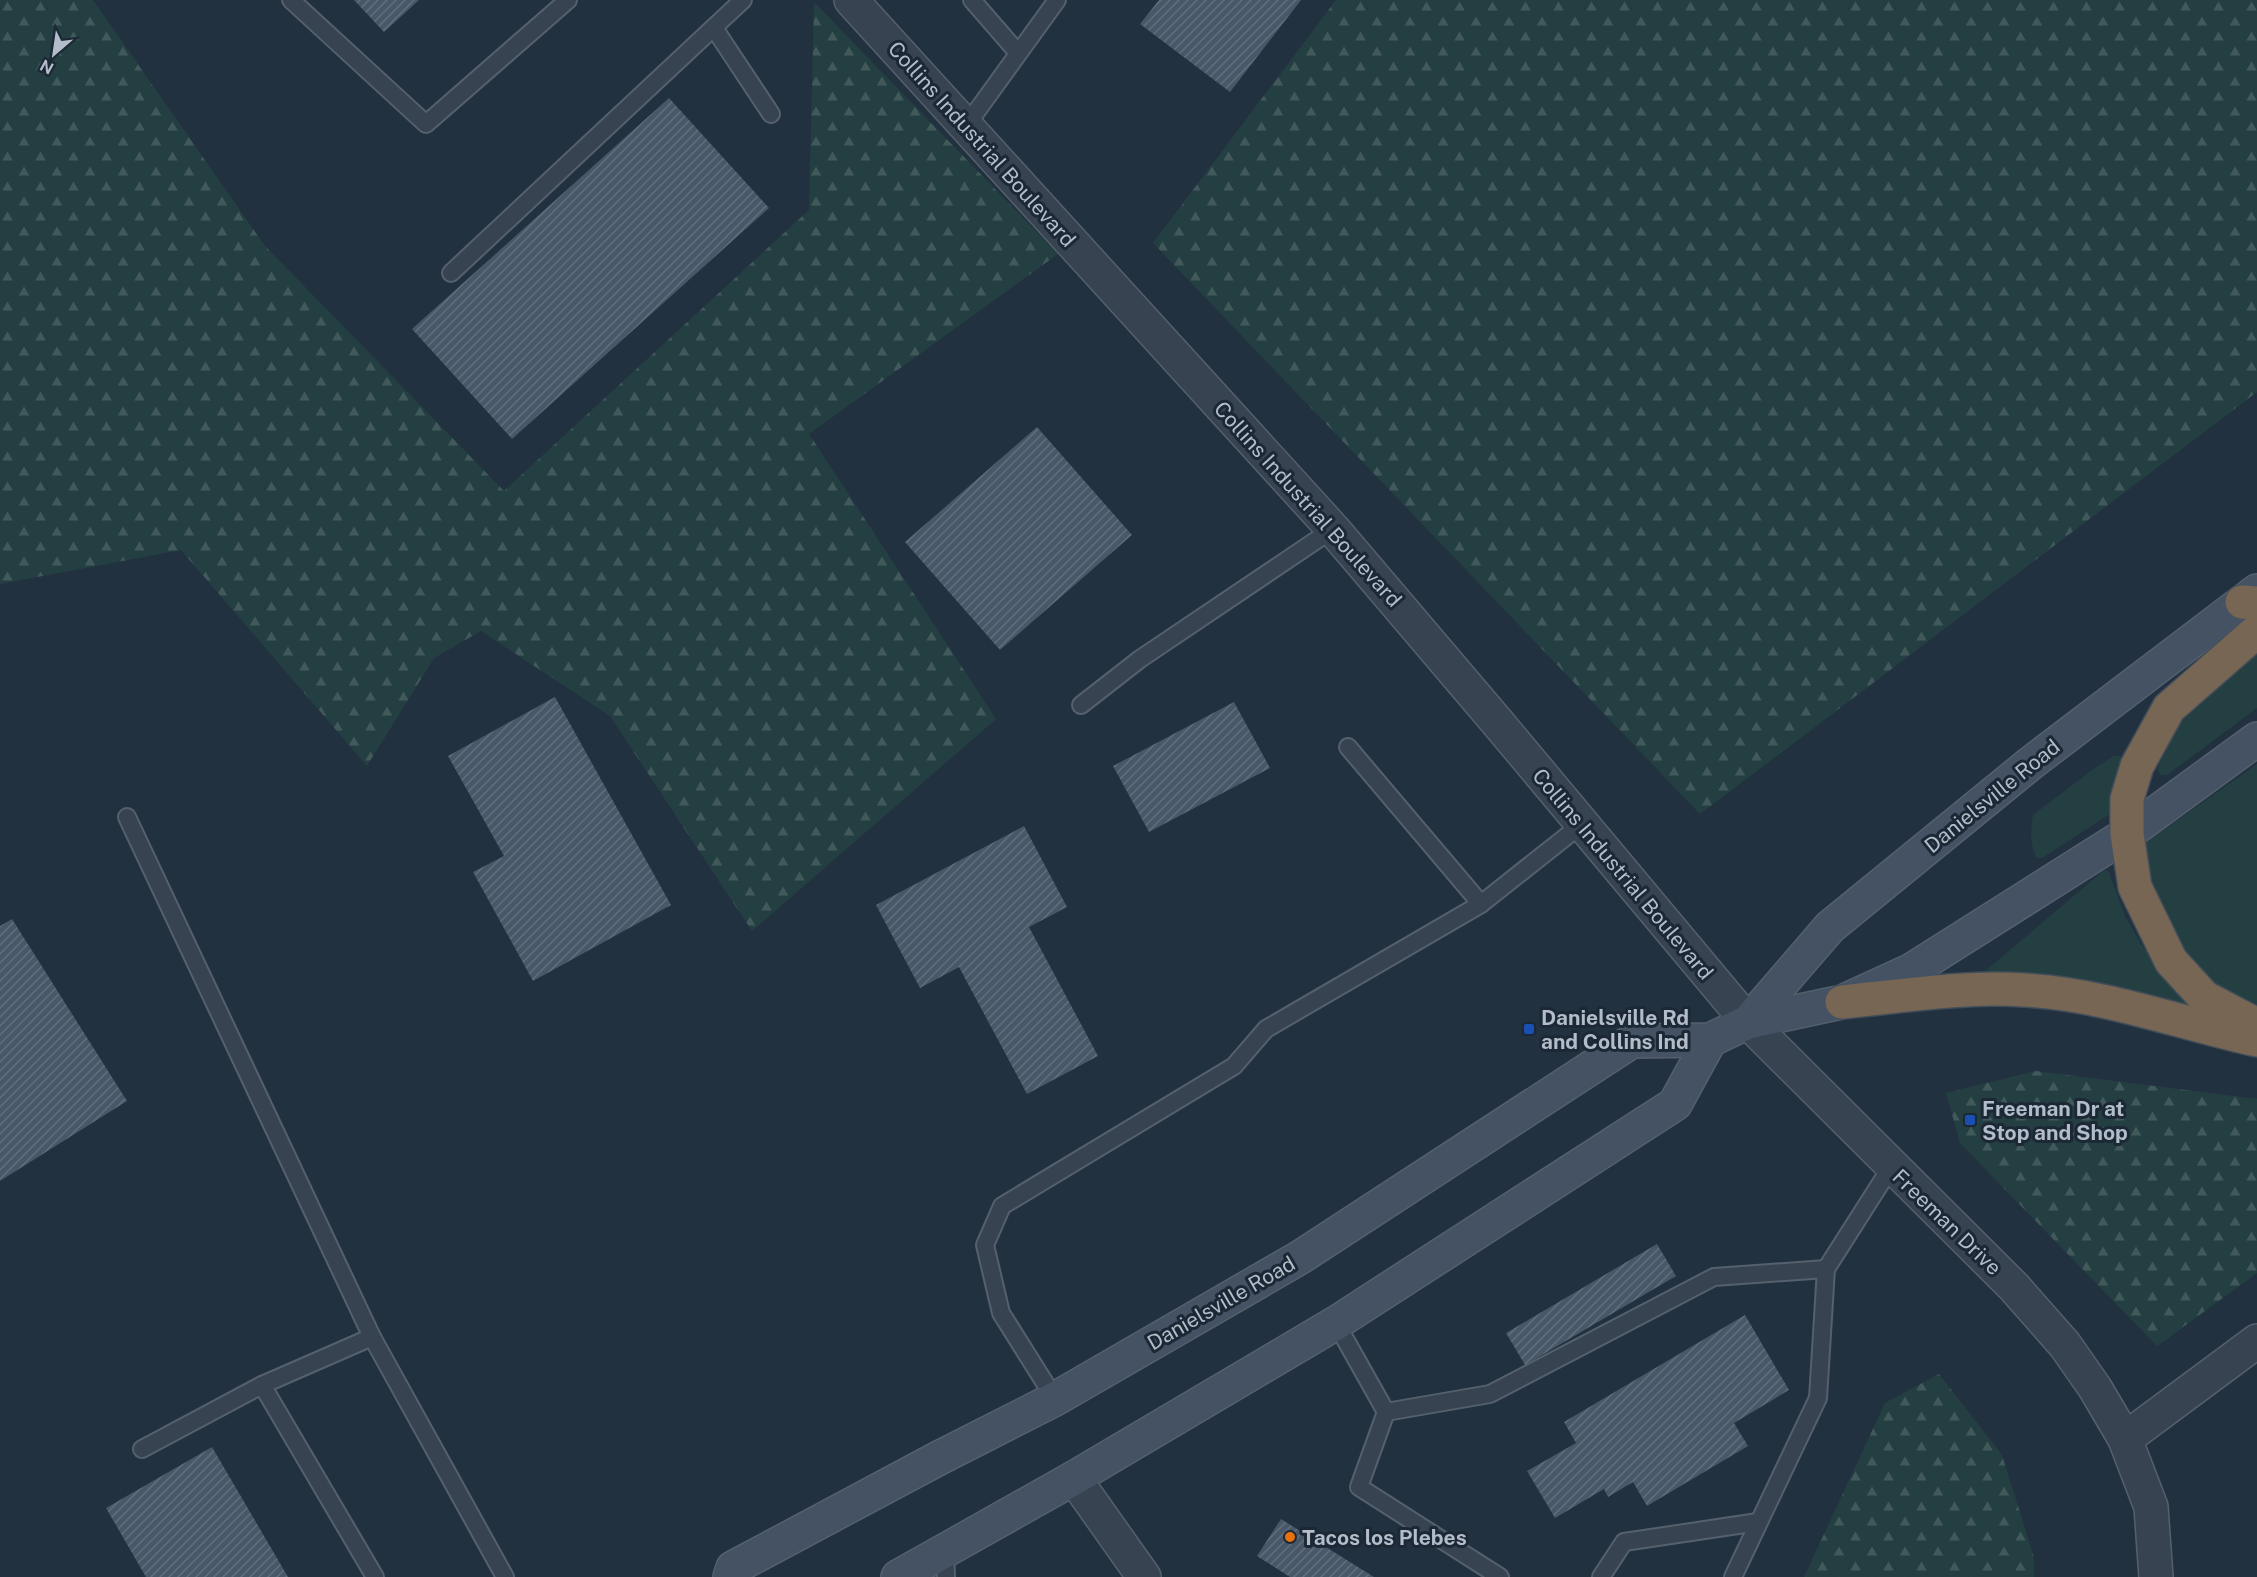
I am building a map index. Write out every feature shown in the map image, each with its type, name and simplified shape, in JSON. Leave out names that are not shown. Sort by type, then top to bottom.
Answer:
[{"type":"highway","points":[[2253,607],[2169,708],[2137,766],[2127,799],[2127,834],[2135,887],[2171,961],[2204,997],[2257,1025]]},
{"type":"highway","points":[[1842,1002],[1956,992],[2025,990],[2094,1000],[2257,1040]]},
{"type":"main road","name":"Danielsville Road","points":[[1748,1022],[1830,927],[2031,763],[2253,607]]},
{"type":"main road","name":"Danielsville Road","points":[[730,1577],[733,1568],[1055,1399],[1299,1258],[1632,1041],[1710,1040],[1748,1022],[1842,1002],[1912,970],[2127,834],[2257,739]]},
{"type":"main road","points":[[898,1577],[945,1564],[1074,1478],[1336,1323],[1675,1104],[1710,1040]]},
{"type":"street","name":"Collins Industrial Boulevard","points":[[851,0],[1333,529],[1748,1022]]},
{"type":"street","name":"Freeman Drive","points":[[1748,1022],[2014,1287],[2065,1345],[2126,1439],[2151,1507],[2156,1577]]},
{"type":"street","points":[[2126,1439],[2257,1341]]},
{"type":"street","points":[[1074,1478],[1144,1577]]},
{"type":"lane","points":[[291,0],[426,124],[568,0]]},
{"type":"lane","points":[[452,273],[743,0]]},
{"type":"lane","points":[[972,0],[1018,53]]},
{"type":"lane","points":[[966,126],[1057,0]]},
{"type":"lane","points":[[714,28],[771,114]]},
{"type":"lane","points":[[1081,705],[1140,660],[1333,529]]},
{"type":"lane","points":[[1348,747],[1481,904]]},
{"type":"lane","points":[[127,818],[372,1337],[505,1577]]},
{"type":"lane","points":[[1055,1399],[1002,1313],[985,1245],[1002,1206],[1234,1066],[1266,1029],[1481,904],[1582,824]]},
{"type":"lane","points":[[1733,1577],[1818,1398],[1826,1269],[1891,1167]]},
{"type":"lane","points":[[1386,1412],[1490,1394],[1714,1277],[1826,1269]]},
{"type":"lane","points":[[1336,1323],[1386,1412],[1359,1487],[1500,1577]]},
{"type":"lane","points":[[142,1449],[262,1385],[372,1337]]},
{"type":"lane","points":[[262,1385],[375,1577]]},
{"type":"lane","points":[[1601,1577],[1624,1542],[1758,1522]]},
{"type":"green space","points":[[0,0],[93,0],[265,246],[504,491],[809,210],[814,2],[1058,254],[809,434],[996,719],[752,931],[610,716],[481,631],[434,658],[367,766],[181,550],[0,584]]},
{"type":"green space","points":[[1336,0],[2257,0],[2257,392],[1700,814],[1153,243]]},
{"type":"green space","points":[[2257,654],[2257,708],[2167,775],[2161,775],[2157,770],[2165,750],[2187,713]]},
{"type":"green space","points":[[2114,756],[2120,756],[2123,759],[2113,812],[2042,858],[2037,858],[2032,842],[2033,815]]},
{"type":"green space","points":[[2257,764],[2257,1012],[2229,996],[2199,969],[2176,940],[2147,881],[2144,844]]},
{"type":"green space","points":[[2108,870],[2125,916],[2141,944],[2192,1007],[2117,987],[1983,973],[2103,871]]},
{"type":"green space","points":[[2036,1071],[2257,1099],[2257,1273],[2157,1346],[1960,1143],[1946,1093]]},
{"type":"green space","points":[[1939,1374],[2002,1455],[2034,1557],[2034,1577],[1804,1577],[1885,1403]]},
{"type":"building","points":[[354,0],[419,0],[384,32]]},
{"type":"building","points":[[1159,0],[1301,0],[1230,92],[1140,24]]},
{"type":"building","points":[[669,98],[769,208],[512,439],[412,329]]},
{"type":"building","points":[[1037,427],[1132,535],[1000,650],[905,542]]},
{"type":"building","points":[[555,697],[671,905],[533,981],[473,872],[504,856],[448,756]]},
{"type":"building","points":[[1234,702],[1270,768],[1149,832],[1113,766]]},
{"type":"building","points":[[1024,826],[1067,907],[1029,927],[1098,1056],[1027,1094],[959,967],[920,988],[876,905]]},
{"type":"building","points":[[12,919],[127,1101],[0,1181],[0,926]]},
{"type":"building","points":[[1657,1244],[1676,1276],[1525,1365],[1506,1333]]},
{"type":"building","points":[[1745,1315],[1789,1390],[1734,1423],[1748,1446],[1647,1506],[1633,1482],[1608,1497],[1604,1489],[1555,1518],[1527,1471],[1576,1443],[1564,1422]]},
{"type":"building","points":[[212,1447],[288,1577],[146,1577],[106,1508]]},
{"type":"building","name":"Tacos los Plebes","points":[[1281,1519],[1374,1577],[1290,1577],[1257,1556]]},
{"type":"place","name":"Danielsville Rd and Collins Ind","points":[[1529,1029]]},
{"type":"place","name":"Freeman Dr at Stop and Shop","points":[[1970,1120]]},
{"type":"place","name":"Tacos los Plebes","points":[[1290,1537]]}]
